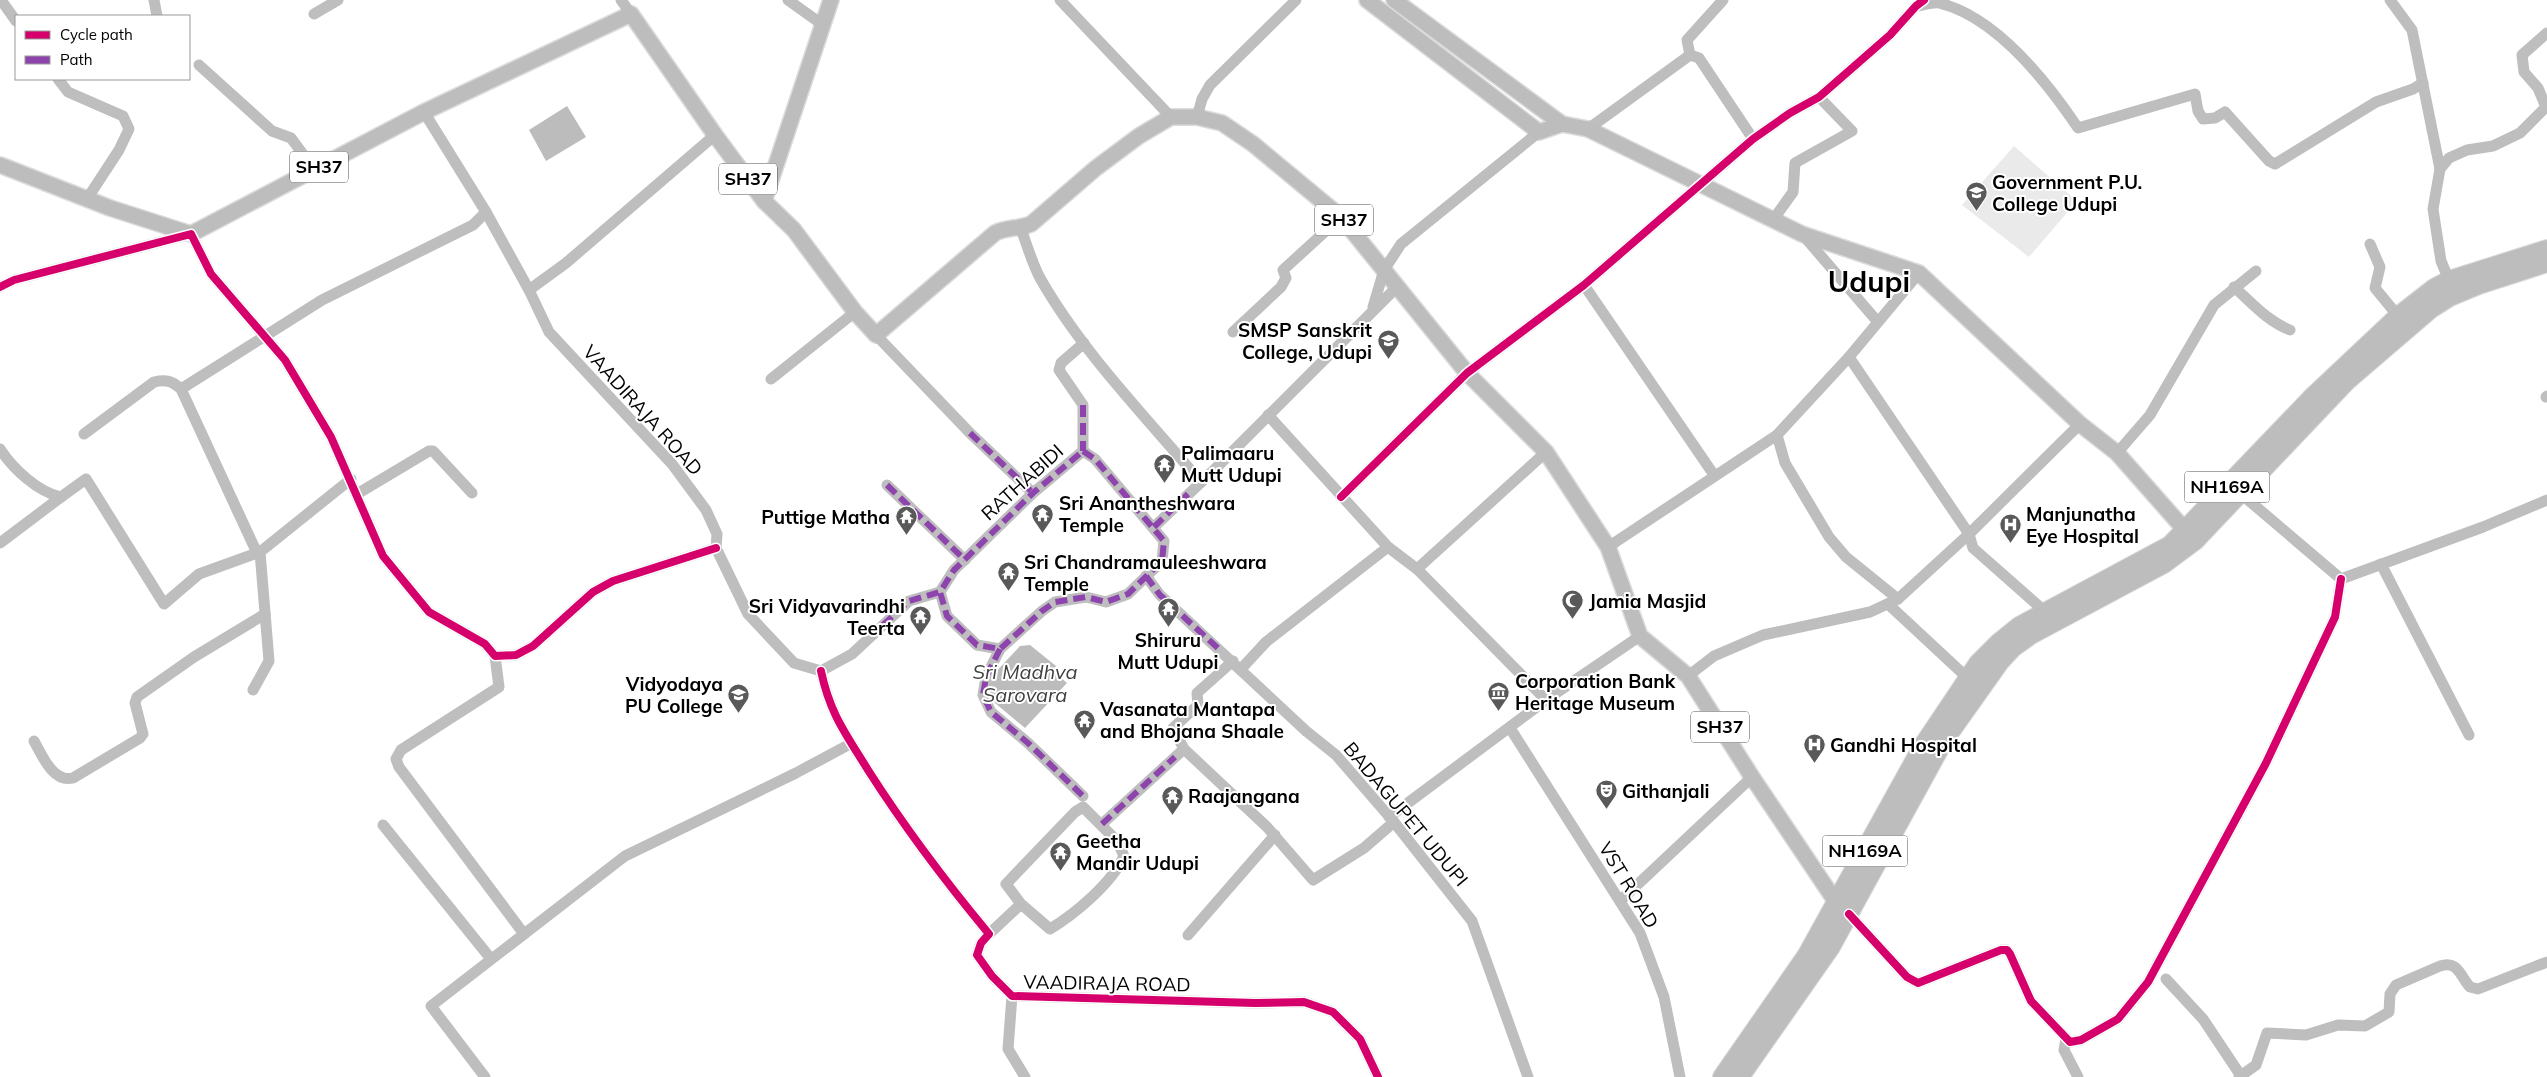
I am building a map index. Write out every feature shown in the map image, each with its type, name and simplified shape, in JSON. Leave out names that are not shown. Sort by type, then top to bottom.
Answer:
[{"type":"highway","name":"NH169A","points":[[1722,1077],[1806,956],[1843,908],[1944,741],[1974,684],[2050,616],[2164,564],[2191,536],[2312,396],[2398,316],[2434,288],[2449,280],[2547,249]]},
{"type":"highway","name":"NH169A","points":[[2191,536],[2240,492],[2346,382],[2431,309],[2450,297],[2478,285],[2547,263]]},
{"type":"highway","name":"NH169A","points":[[1740,1077],[1832,947],[1843,908]]},
{"type":"main road","points":[[764,201],[831,0]]},
{"type":"main road","points":[[1367,0],[1539,132],[1562,124]]},
{"type":"main road","points":[[1398,1],[1562,124],[1588,129],[1802,234],[1918,273],[2080,424],[2117,453],[2191,536]]},
{"type":"main road","name":"SH37","points":[[191,234],[424,112],[631,14],[715,135],[764,201],[794,230],[855,312],[876,335]]},
{"type":"main road","name":"SH37","points":[[1170,117],[1197,117],[1222,123],[1254,144],[1341,217],[1467,373],[1546,452],[1608,547],[1640,636],[1688,676],[1752,778]]},
{"type":"main road","points":[[876,335],[995,233],[1005,228],[1020,229],[1031,224],[1096,168],[1132,141],[1170,117]]},
{"type":"main road","points":[[0,165],[87,199],[191,234]]},
{"type":"main road","points":[[1752,778],[1843,908]]},
{"type":"street","points":[[1,0],[15,20]]},
{"type":"street","points":[[154,0],[158,15]]},
{"type":"street","points":[[314,14],[338,0]]},
{"type":"street","points":[[621,0],[631,14]]},
{"type":"street","points":[[788,0],[823,25]]},
{"type":"street","points":[[1060,0],[1170,117]]},
{"type":"street","points":[[1197,117],[1202,99],[1210,84],[1296,0]]},
{"type":"street","points":[[1690,55],[1687,40],[1723,0]]},
{"type":"street","points":[[2390,0],[2412,30],[2440,169],[2433,209],[2441,261],[2449,280]]},
{"type":"street","points":[[1341,498],[1467,373],[1584,285],[1753,139],[1790,112],[1819,97],[1890,35],[1920,3],[1937,3],[1985,23],[2055,94],[2078,128],[2194,94],[2198,111],[2203,119],[2215,118],[2225,112],[2269,162],[2275,164],[2376,102],[2413,90],[2423,83]]},
{"type":"street","points":[[2440,169],[2449,158],[2467,150],[2493,146],[2520,133],[2546,107],[2538,88],[2524,72],[2522,55],[2547,33]]},
{"type":"street","points":[[1588,129],[1690,55]]},
{"type":"street","points":[[1690,55],[1699,58],[1753,139]]},
{"type":"street","points":[[199,65],[272,131],[291,138],[314,169]]},
{"type":"street","points":[[59,80],[68,92],[123,116],[129,129],[119,150],[87,199]]},
{"type":"street","points":[[1773,220],[1793,192],[1795,163],[1852,131],[1819,97]]},
{"type":"street","name":"VAADIRAJA ROAD","points":[[424,112],[486,212],[529,290],[549,332],[672,464],[706,510],[717,534],[716,548],[748,614],[794,663],[821,671]]},
{"type":"street","points":[[1371,312],[1384,270],[1401,244],[1539,132]]},
{"type":"street","points":[[529,290],[566,263],[715,135]]},
{"type":"street","points":[[182,389],[322,300],[473,225],[486,212]]},
{"type":"street","points":[[1232,332],[1281,287],[1286,278],[1283,270],[1341,217]]},
{"type":"street","points":[[1020,229],[1039,276],[1084,343],[1201,482]]},
{"type":"street","points":[[0,287],[14,280],[191,234],[211,274],[284,360],[297,380],[331,437],[384,556],[429,612],[485,644],[495,656],[499,687],[401,750],[396,759],[399,767],[524,934]]},
{"type":"street","points":[[1802,234],[1876,321]]},
{"type":"street","points":[[2370,244],[2380,267],[2376,288],[2398,316]]},
{"type":"street","points":[[2117,453],[2150,415],[2214,305],[2256,271]]},
{"type":"street","points":[[1608,547],[1777,435],[1849,357],[1876,321],[1918,273]]},
{"type":"street","points":[[1584,285],[1714,475]]},
{"type":"street","points":[[1154,527],[1397,287]]},
{"type":"street","points":[[2234,287],[2276,325],[2290,330]]},
{"type":"street","points":[[771,380],[855,312]]},
{"type":"street","points":[[876,335],[970,433],[1033,493]]},
{"type":"street","points":[[1083,450],[1083,405],[1059,370],[1061,363],[1084,343]]},
{"type":"street","points":[[1849,357],[1969,534],[1973,548],[2050,616]]},
{"type":"street","points":[[84,434],[154,382],[168,380],[182,389],[258,552],[269,661],[253,690]]},
{"type":"street","points":[[1268,415],[1341,498],[1388,547],[1417,569],[1546,700]]},
{"type":"street","points":[[1688,676],[1714,656],[1763,635],[1870,612],[1893,602],[1969,534],[2080,424]]},
{"type":"street","points":[[1777,435],[1785,463],[1829,538],[1974,684]]},
{"type":"street","points":[[0,449],[6,458],[47,494],[61,497]]},
{"type":"street","name":"RATHABIDI","points":[[940,592],[954,570],[1033,493],[1083,450],[1095,458],[1164,541],[1162,561],[1128,594],[1106,602],[1086,598],[1064,599],[1054,602],[1000,649]]},
{"type":"street","points":[[357,494],[433,451],[472,493]]},
{"type":"street","points":[[1417,569],[1546,452]]},
{"type":"street","points":[[0,543],[86,479],[164,604],[199,574],[258,552],[351,479]]},
{"type":"street","points":[[887,485],[964,560]]},
{"type":"street","points":[[2240,492],[2341,579]]},
{"type":"street","points":[[2341,579],[2483,527],[2547,500]]},
{"type":"street","points":[[1388,547],[1237,665],[1197,693],[1198,705],[1173,728],[1179,753],[1275,835],[1313,880],[1364,848],[1392,819],[1546,700],[1640,636]]},
{"type":"street","points":[[495,656],[516,655],[533,646],[593,592],[612,581],[716,548]]},
{"type":"street","points":[[2381,564],[2468,735]]},
{"type":"street","name":"BADAGUPET UDUPI","points":[[1146,576],[1160,595],[1306,731],[1336,755],[1392,819],[1472,921],[1528,1077]]},
{"type":"street","points":[[1843,908],[1907,977],[1918,982],[2001,950],[2007,950],[2031,1001],[2070,1042],[2081,1040],[2118,1019],[2148,982],[2266,762],[2335,617],[2341,579]]},
{"type":"street","points":[[1021,904],[989,934],[931,864],[850,744],[826,694],[821,671],[852,654],[909,601],[940,592],[947,616],[959,630],[977,645],[1000,649],[986,676],[983,695],[991,712],[1028,742],[1083,796]]},
{"type":"street","points":[[34,741],[54,772],[64,779],[73,778],[140,738],[142,734],[135,703],[137,697],[194,658],[265,614]]},
{"type":"street","name":"VST ROAD","points":[[1510,728],[1640,933],[1664,997],[1680,1077]]},
{"type":"street","points":[[485,1077],[431,1006],[625,856],[796,773],[850,744]]},
{"type":"street","points":[[1102,824],[1179,753]]},
{"type":"street","points":[[1620,901],[1752,778]]},
{"type":"street","points":[[1083,807],[1102,824],[1117,842],[1124,856],[1119,868],[1070,917],[1050,929],[1021,904],[1006,884],[1075,812],[1083,807]]},
{"type":"street","points":[[383,825],[491,960]]},
{"type":"street","points":[[1188,935],[1275,835]]},
{"type":"street","name":"VAADIRAJA ROAD","points":[[989,934],[981,943],[977,955],[992,976],[1012,996],[1255,1003],[1304,1002],[1333,1012],[1360,1039],[1378,1077]]},
{"type":"street","points":[[2166,979],[2203,1019],[2240,1076],[2256,1065],[2267,1033],[2306,1035],[2332,1026],[2370,1024],[2389,1012],[2390,994],[2396,985],[2447,963],[2457,967],[2470,987],[2478,989],[2547,962]]},
{"type":"street","points":[[1012,996],[1008,1050],[1024,1077]]},
{"type":"street","points":[[2066,1039],[2064,1050],[2078,1077]]},
{"type":"shaded area","points":[[2014,146],[2077,201],[2029,257],[1962,205]]},
{"type":"water","points":[[567,106],[586,137],[546,161],[529,130]]},
{"type":"water","name":"Sri Madhva Sarovara","points":[[1030,645],[1056,666],[1053,671],[1067,683],[1025,728],[995,703],[989,689],[991,677],[1020,646]]},
{"type":"marked path","points":[[1083,405],[1083,451]]},
{"type":"marked path","points":[[970,433],[1033,493]]},
{"type":"marked path","points":[[1083,451],[1095,459],[1164,541],[1162,561],[1128,594],[1106,602],[1086,597],[1055,602],[1042,611],[1000,649],[977,645],[947,616],[940,592],[954,570],[1033,493],[1083,451]]},
{"type":"marked path","points":[[887,485],[965,560]]},
{"type":"marked path","points":[[1154,527],[1188,494]]},
{"type":"marked path","points":[[1146,576],[1160,595],[1221,651]]},
{"type":"marked path","points":[[883,625],[909,601],[940,592]]},
{"type":"marked path","points":[[1000,649],[986,677],[983,695],[991,712],[1028,743],[1083,796]]},
{"type":"marked path","points":[[1102,824],[1175,757]]},
{"type":"cycle path","points":[[1341,497],[1467,373],[1584,285],[1753,139],[1790,113],[1819,97],[1890,35],[1916,6],[1924,0]]},
{"type":"cycle path","points":[[0,287],[14,280],[191,234],[211,274],[285,360],[331,437],[383,556],[429,612],[485,644],[495,656],[516,655],[533,646],[593,592],[613,581],[716,548]]},
{"type":"cycle path","points":[[1849,914],[1907,977],[1918,983],[2001,950],[2007,950],[2031,1001],[2070,1042],[2081,1040],[2118,1019],[2148,982],[2266,763],[2335,617],[2341,579]]},
{"type":"cycle path","points":[[821,671],[834,712],[868,770],[926,854],[989,934],[981,943],[977,955],[992,976],[1012,996],[1255,1003],[1304,1002],[1333,1012],[1360,1039],[1378,1077]]},
{"type":"place","name":"Government P.U. College Udupi","points":[[1976,212]]},
{"type":"place","name":"SMSP Sanskrit College, Udupi","points":[[1388,360]]},
{"type":"place","name":"Palimaaru Mutt Udupi","points":[[1165,483]]},
{"type":"place","name":"Sri Anantheshwara Temple","points":[[1043,533]]},
{"type":"place","name":"Puttige Matha","points":[[906,536]]},
{"type":"place","name":"Manjunatha Eye Hospital","points":[[2010,544]]},
{"type":"place","name":"Sri Chandramauleeshwara Temple","points":[[1008,592]]},
{"type":"place","name":"Jamia Masjid","points":[[1573,620]]},
{"type":"place","name":"Shiruru Mutt Udupi","points":[[1168,628]]},
{"type":"place","name":"Sri Vidyavarindhi Teerta","points":[[921,636]]},
{"type":"place","name":"Corporation Bank Heritage Museum","points":[[1499,711]]},
{"type":"place","name":"Vidyodaya PU College","points":[[739,714]]},
{"type":"place","name":"Vasanata Mantapa and Bhojana Shaale","points":[[1084,739]]},
{"type":"place","name":"Gandhi Hospital","points":[[1814,764]]},
{"type":"place","name":"Githanjali","points":[[1606,810]]},
{"type":"place","name":"Raajangana","points":[[1172,815]]},
{"type":"place","name":"Geetha Mandir Udupi","points":[[1060,871]]},
{"type":"district","name":"Udupi","points":[[1869,282]]}]
